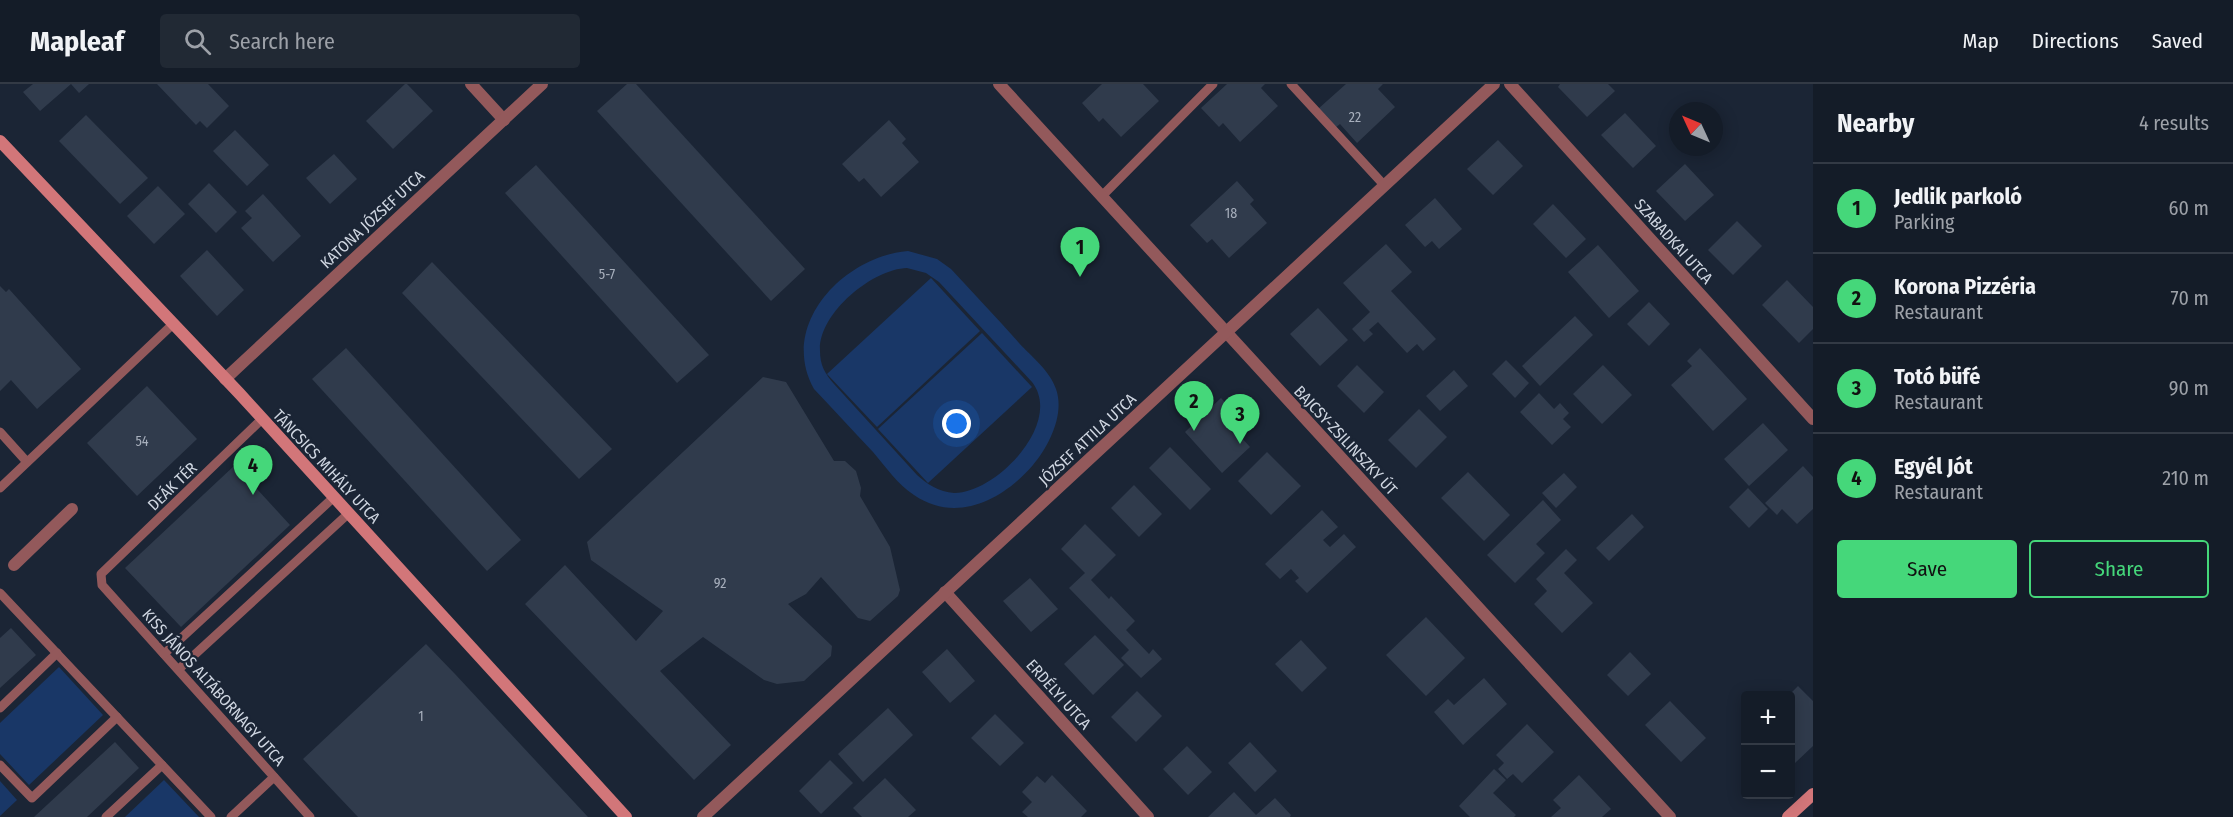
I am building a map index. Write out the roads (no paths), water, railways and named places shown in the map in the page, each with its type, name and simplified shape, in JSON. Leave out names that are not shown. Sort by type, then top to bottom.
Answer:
[{"type":"street","points":[[471,84],[504,120]]},
{"type":"street","name":"KATONA JÓZSEF UTCA","points":[[225,379],[542,84]]},
{"type":"street","name":"BAJCSY-ZSILINSZKY ÚT","points":[[999,84],[1670,817]]},
{"type":"street","name":"SZABADKAI UTCA","points":[[1510,84],[1813,419]]},
{"type":"street","name":"JÓZSEF ATTILA UTCA","points":[[703,817],[1226,334],[1490,85]]},
{"type":"street","name":"TÁNCSICS MIHÁLY UTCA","points":[[0,141],[225,379],[626,817]]},
{"type":"street","points":[[14,565],[72,509]]},
{"type":"street","name":"ERDÉLYI UTCA","points":[[945,592],[1148,817]]},
{"type":"street","points":[[1788,817],[1813,794]]},
{"type":"lane","points":[[1101,197],[1213,84]]},
{"type":"lane","points":[[1291,84],[1384,185]]},
{"type":"lane","points":[[0,488],[173,324]]},
{"type":"lane","name":"DEÁK TÉR","points":[[101,574],[262,419]]},
{"type":"lane","points":[[0,432],[27,462]]},
{"type":"lane","points":[[164,654],[334,497]]},
{"type":"lane","points":[[179,669],[349,513]]},
{"type":"lane","name":"KISS JÁNOS ALTÁBORNAGY UTCA","points":[[101,574],[102,585],[310,817]]},
{"type":"lane","points":[[0,593],[211,817]]},
{"type":"lane","points":[[0,708],[57,653]]},
{"type":"lane","points":[[0,765],[32,798],[117,717]]},
{"type":"lane","points":[[106,817],[162,765]]},
{"type":"lane","points":[[231,817],[274,777]]},
{"type":"place","name":"Jedlik parkoló","points":[[1080,277]]},
{"type":"place","name":"Korona Pizzéria","points":[[1194,431]]},
{"type":"place","name":"Totó büfé","points":[[1240,444]]},
{"type":"place","name":"Egyél Jót","points":[[253,495]]}]
